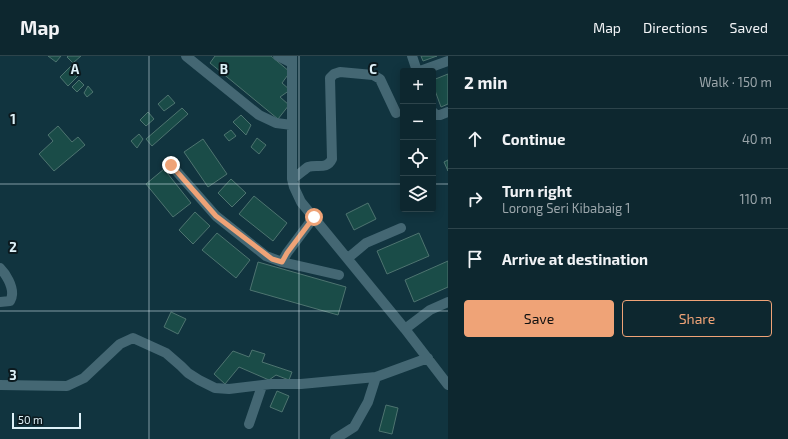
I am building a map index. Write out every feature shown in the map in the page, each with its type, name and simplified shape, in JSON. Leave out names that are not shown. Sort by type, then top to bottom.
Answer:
[{"type":"street","points":[[186,56],[258,115],[276,124],[292,125]]},
{"type":"street","points":[[278,56],[292,60],[292,179],[301,202],[348,258],[448,385]]},
{"type":"street","points":[[412,56],[418,68]]},
{"type":"street","points":[[428,68],[448,61]]},
{"type":"street","points":[[292,179],[310,167],[326,166],[331,163],[330,78],[334,74],[340,72],[373,75],[380,79],[396,113]]},
{"type":"street","points":[[436,115],[448,112]]},
{"type":"street","points":[[171,165],[222,222],[266,256],[282,262],[339,275]]},
{"type":"street","points":[[282,262],[314,217]]},
{"type":"street","points":[[348,258],[366,243],[401,228]]},
{"type":"street","points":[[0,268],[5,273],[11,286],[12,295],[10,301],[0,302]]},
{"type":"street","points":[[405,329],[430,310],[448,302]]},
{"type":"street","points":[[0,385],[67,386],[84,378],[120,344],[133,338],[166,353],[188,374],[215,388],[230,389],[271,384],[300,384],[376,376],[428,358]]},
{"type":"street","points":[[335,439],[354,427],[368,402],[376,376]]},
{"type":"street","points":[[249,424],[262,386]]},
{"type":"building","points":[[48,56],[61,56],[56,62]]},
{"type":"building","points":[[81,56],[73,63],[67,57]]},
{"type":"building","points":[[215,56],[271,56],[290,72],[282,83],[290,90],[280,97],[289,105],[278,119],[210,63]]},
{"type":"building","points":[[421,56],[437,56],[423,61]]},
{"type":"building","points":[[72,65],[80,74],[68,86],[60,77]]},
{"type":"building","points":[[448,74],[448,104],[441,107],[436,93],[436,79]]},
{"type":"building","points":[[79,80],[84,85],[77,92],[72,87]]},
{"type":"building","points":[[88,86],[93,92],[87,97],[84,93]]},
{"type":"building","points":[[168,95],[175,103],[164,111],[158,104]]},
{"type":"building","points":[[182,108],[188,114],[152,146],[146,139]]},
{"type":"building","points":[[148,112],[154,119],[146,126],[140,120]]},
{"type":"building","points":[[241,115],[251,125],[246,135],[233,122]]},
{"type":"building","points":[[58,126],[72,142],[78,137],[85,145],[54,171],[39,154],[53,141],[48,135]]},
{"type":"building","points":[[231,130],[236,136],[229,141],[224,135]]},
{"type":"building","points":[[139,134],[143,139],[137,148],[131,141]]},
{"type":"building","points":[[257,138],[266,145],[259,154],[251,147]]},
{"type":"building","points":[[203,139],[227,174],[208,187],[184,152]]},
{"type":"building","points":[[448,160],[448,171],[444,162]]},
{"type":"building","points":[[164,169],[191,203],[173,217],[146,184]]},
{"type":"building","points":[[231,179],[246,193],[232,207],[218,193]]},
{"type":"building","points":[[254,196],[287,223],[273,241],[239,214]]},
{"type":"building","points":[[368,203],[376,219],[354,230],[346,214]]},
{"type":"building","points":[[195,212],[210,226],[193,244],[179,230]]},
{"type":"building","points":[[217,233],[250,260],[236,278],[202,250]]},
{"type":"building","points":[[419,233],[429,256],[387,274],[377,251]]},
{"type":"building","points":[[448,261],[448,287],[414,302],[405,280]]},
{"type":"building","points":[[258,262],[346,287],[338,315],[250,290]]},
{"type":"building","points":[[171,312],[186,319],[178,334],[164,327]]},
{"type":"building","points":[[252,350],[265,354],[262,362],[292,372],[289,380],[276,375],[269,380],[239,367],[225,384],[214,374],[233,351],[249,357]]},
{"type":"building","points":[[277,391],[289,396],[282,412],[270,407]]},
{"type":"building","points":[[386,405],[398,408],[392,434],[379,431]]},
{"type":"route","points":[[171,165],[222,222],[272,259],[282,262],[314,217]]}]
